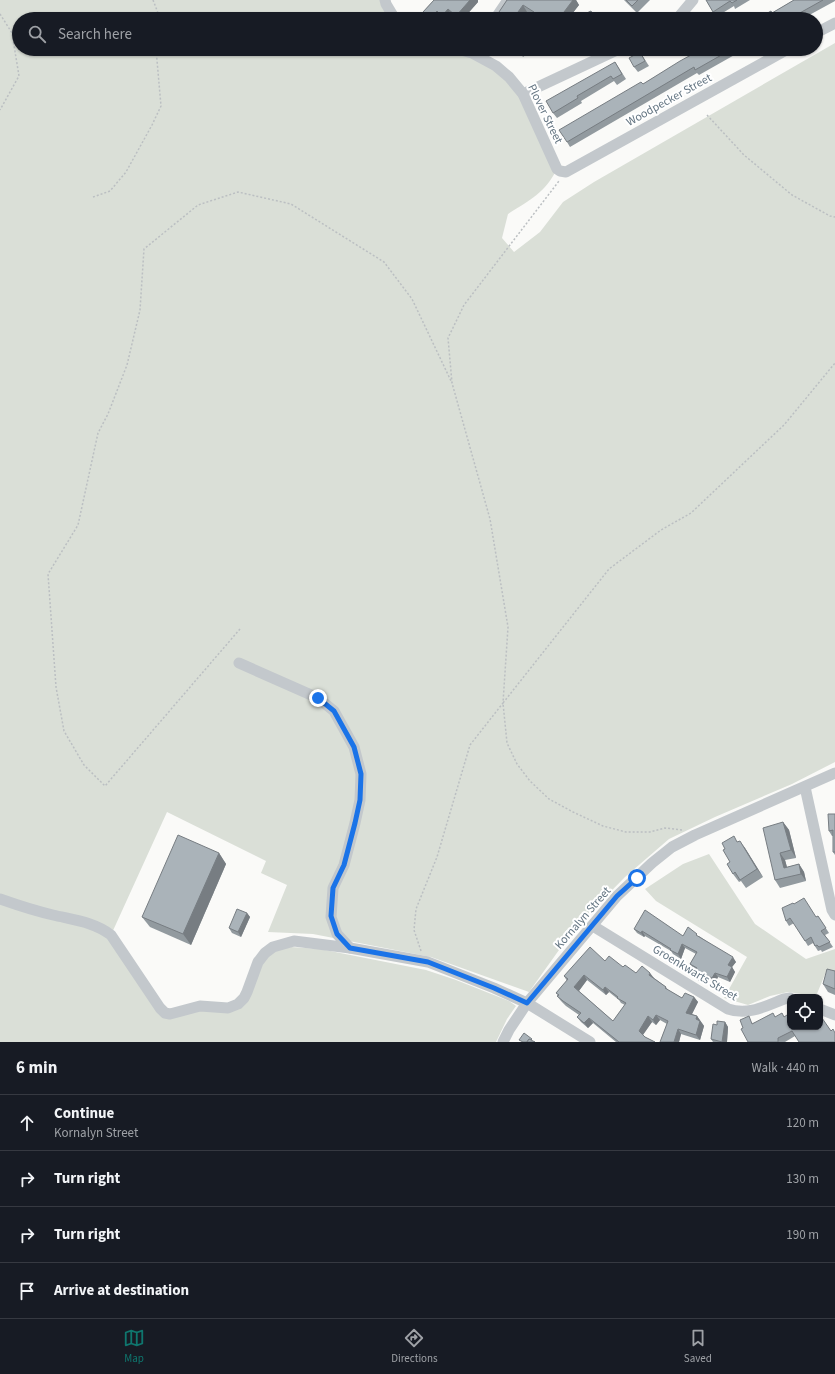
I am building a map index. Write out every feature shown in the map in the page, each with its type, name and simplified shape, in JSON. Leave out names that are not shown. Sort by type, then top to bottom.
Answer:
[{"type":"street","points":[[385,0],[391,12]]},
{"type":"street","points":[[500,12],[508,0]]},
{"type":"street","points":[[683,12],[693,0]]},
{"type":"street","points":[[823,29],[835,23]]},
{"type":"street","name":"Plover Street","points":[[481,56],[502,70],[523,94],[557,168],[564,172]]},
{"type":"street","points":[[523,94],[604,56]]},
{"type":"street","name":"Woodpecker Street","points":[[564,172],[775,56]]},
{"type":"street","points":[[239,663],[318,698],[334,711],[354,747],[361,774],[360,800],[344,865],[333,888],[331,916],[337,934],[350,948]]},
{"type":"street","name":"Kornalyn Street","points":[[503,1042],[527,1003],[617,896],[652,863],[672,847],[695,835],[835,773]]},
{"type":"street","points":[[804,787],[832,910],[835,915]]},
{"type":"street","points":[[0,899],[52,915],[94,924],[103,929],[111,935],[160,1008],[165,1013],[170,1014],[200,1006],[228,1008],[238,1004],[248,992],[258,962],[264,953],[273,947],[294,941],[350,948],[428,962],[494,988],[527,1003],[590,1042]]},
{"type":"street","name":"Groenkwarts Street","points":[[593,926],[728,1009],[737,1012],[749,1012],[787,998]]},
{"type":"street","points":[[823,1010],[835,1015]]},
{"type":"path","points":[[153,0],[158,12]]},
{"type":"path","points":[[0,14],[12,34]]},
{"type":"path","points":[[0,110],[19,76],[16,56]]},
{"type":"path","points":[[94,197],[110,191],[126,172],[161,106],[157,56]]},
{"type":"path","points":[[707,115],[744,155],[792,195],[830,216],[835,217]]},
{"type":"path","points":[[452,383],[448,338],[464,305],[564,172]]},
{"type":"path","points":[[240,629],[105,786],[84,765],[64,731],[56,687],[48,574],[78,525],[98,433],[108,414],[127,365],[140,310],[144,249],[198,205],[238,192],[291,204],[384,262],[412,299],[452,383],[490,519],[508,627],[503,703],[507,743],[518,764],[530,781],[549,799],[603,826],[626,832],[650,832],[665,828],[685,831],[695,835]]},
{"type":"path","points":[[428,962],[419,946],[414,930],[416,909],[437,857],[470,745],[609,569],[661,530],[691,513],[784,426],[835,363]]},
{"type":"shaded area","points":[[0,0],[385,0],[391,12],[12,12],[12,56],[471,56],[509,77],[557,169],[542,190],[530,200],[508,214],[502,238],[514,252],[540,232],[563,202],[594,182],[812,56],[823,56],[823,50],[835,43],[835,762],[792,784],[715,817],[669,839],[625,877],[574,929],[529,992],[431,957],[313,934],[268,932],[287,885],[261,873],[266,861],[167,812],[111,935],[165,1013],[238,1004],[265,953],[291,947],[320,949],[426,970],[509,1001],[516,1006],[507,1019],[496,1042],[0,1042]]},
{"type":"shaded area","points":[[709,854],[755,924],[806,959],[835,949],[835,975],[826,972],[817,994],[788,992],[770,996],[748,1005],[724,998],[747,957],[656,901],[645,889],[683,864]]},
{"type":"building","points":[[434,0],[470,0],[460,12],[451,12],[448,9],[445,12],[423,12]]},
{"type":"building","points":[[507,0],[573,0],[564,12],[534,12],[523,5],[518,12],[499,12]]},
{"type":"building","points":[[626,0],[638,0],[632,6]]},
{"type":"building","points":[[706,0],[737,0],[732,3],[730,1],[713,12]]},
{"type":"building","points":[[794,0],[823,0],[802,12],[774,12]]},
{"type":"building","points":[[633,56],[642,56],[645,61],[634,67],[629,58]]},
{"type":"building","points":[[689,56],[720,56],[695,70],[694,67],[567,142],[559,130],[641,82],[643,84]]},
{"type":"building","points":[[615,62],[622,74],[613,79],[611,76],[577,96],[578,98],[553,113],[546,101]]},
{"type":"building","points":[[828,814],[835,814],[835,852],[833,852],[833,830],[829,831]]},
{"type":"building","points":[[783,822],[791,850],[780,853],[784,868],[799,864],[801,874],[775,880],[763,828]]},
{"type":"building","points":[[178,835],[219,853],[183,934],[142,917]]},
{"type":"building","points":[[734,836],[737,842],[740,841],[757,869],[740,880],[735,872],[733,874],[727,864],[730,862],[723,850],[725,849],[722,843]]},
{"type":"building","points":[[804,898],[816,917],[818,916],[826,928],[821,931],[830,942],[819,947],[817,945],[815,946],[811,937],[805,941],[790,918],[786,921],[782,908],[793,903],[794,904]]},
{"type":"building","points":[[237,909],[247,913],[238,932],[229,928]]},
{"type":"building","points":[[645,910],[683,936],[688,927],[697,934],[696,935],[733,957],[728,965],[732,967],[727,977],[715,973],[712,978],[702,973],[700,979],[693,975],[697,968],[690,964],[697,952],[682,944],[678,954],[642,931],[641,933],[634,929]]},
{"type":"building","points":[[590,947],[605,961],[609,956],[623,967],[625,965],[636,973],[642,966],[650,973],[649,975],[666,987],[665,988],[682,998],[685,993],[694,997],[686,1013],[697,1016],[696,1019],[700,1021],[696,1035],[678,1029],[674,1042],[660,1042],[668,1021],[656,1015],[653,1020],[648,1016],[639,1031],[645,1037],[655,1042],[619,1042],[589,1018],[584,1023],[577,1017],[581,1013],[557,996],[559,995],[556,993],[568,979],[564,976]],"holes":[[[584,975],[603,990],[605,987],[618,997],[617,998],[626,1003],[613,1021],[574,987]]]},
{"type":"building","points":[[827,969],[835,971],[835,989],[823,984]]},
{"type":"building","points":[[773,1013],[775,1017],[782,1013],[784,1017],[787,1015],[787,1030],[823,1030],[823,1019],[831,1031],[833,1029],[835,1033],[835,1042],[799,1042],[792,1031],[778,1038],[778,1042],[748,1042],[741,1029],[743,1028],[740,1020],[749,1016],[752,1024]]},
{"type":"building","points":[[717,1021],[725,1022],[722,1042],[711,1039],[713,1024],[717,1025]]},
{"type":"building","points":[[524,1033],[532,1039],[529,1039],[527,1042],[519,1040]]},
{"type":"building","points":[[529,1039],[535,1042],[527,1042]]},
{"type":"route","points":[[318,698],[334,711],[354,747],[361,774],[360,800],[344,865],[333,888],[331,916],[337,934],[350,948],[428,962],[494,988],[527,1003],[617,896],[637,878]]}]
